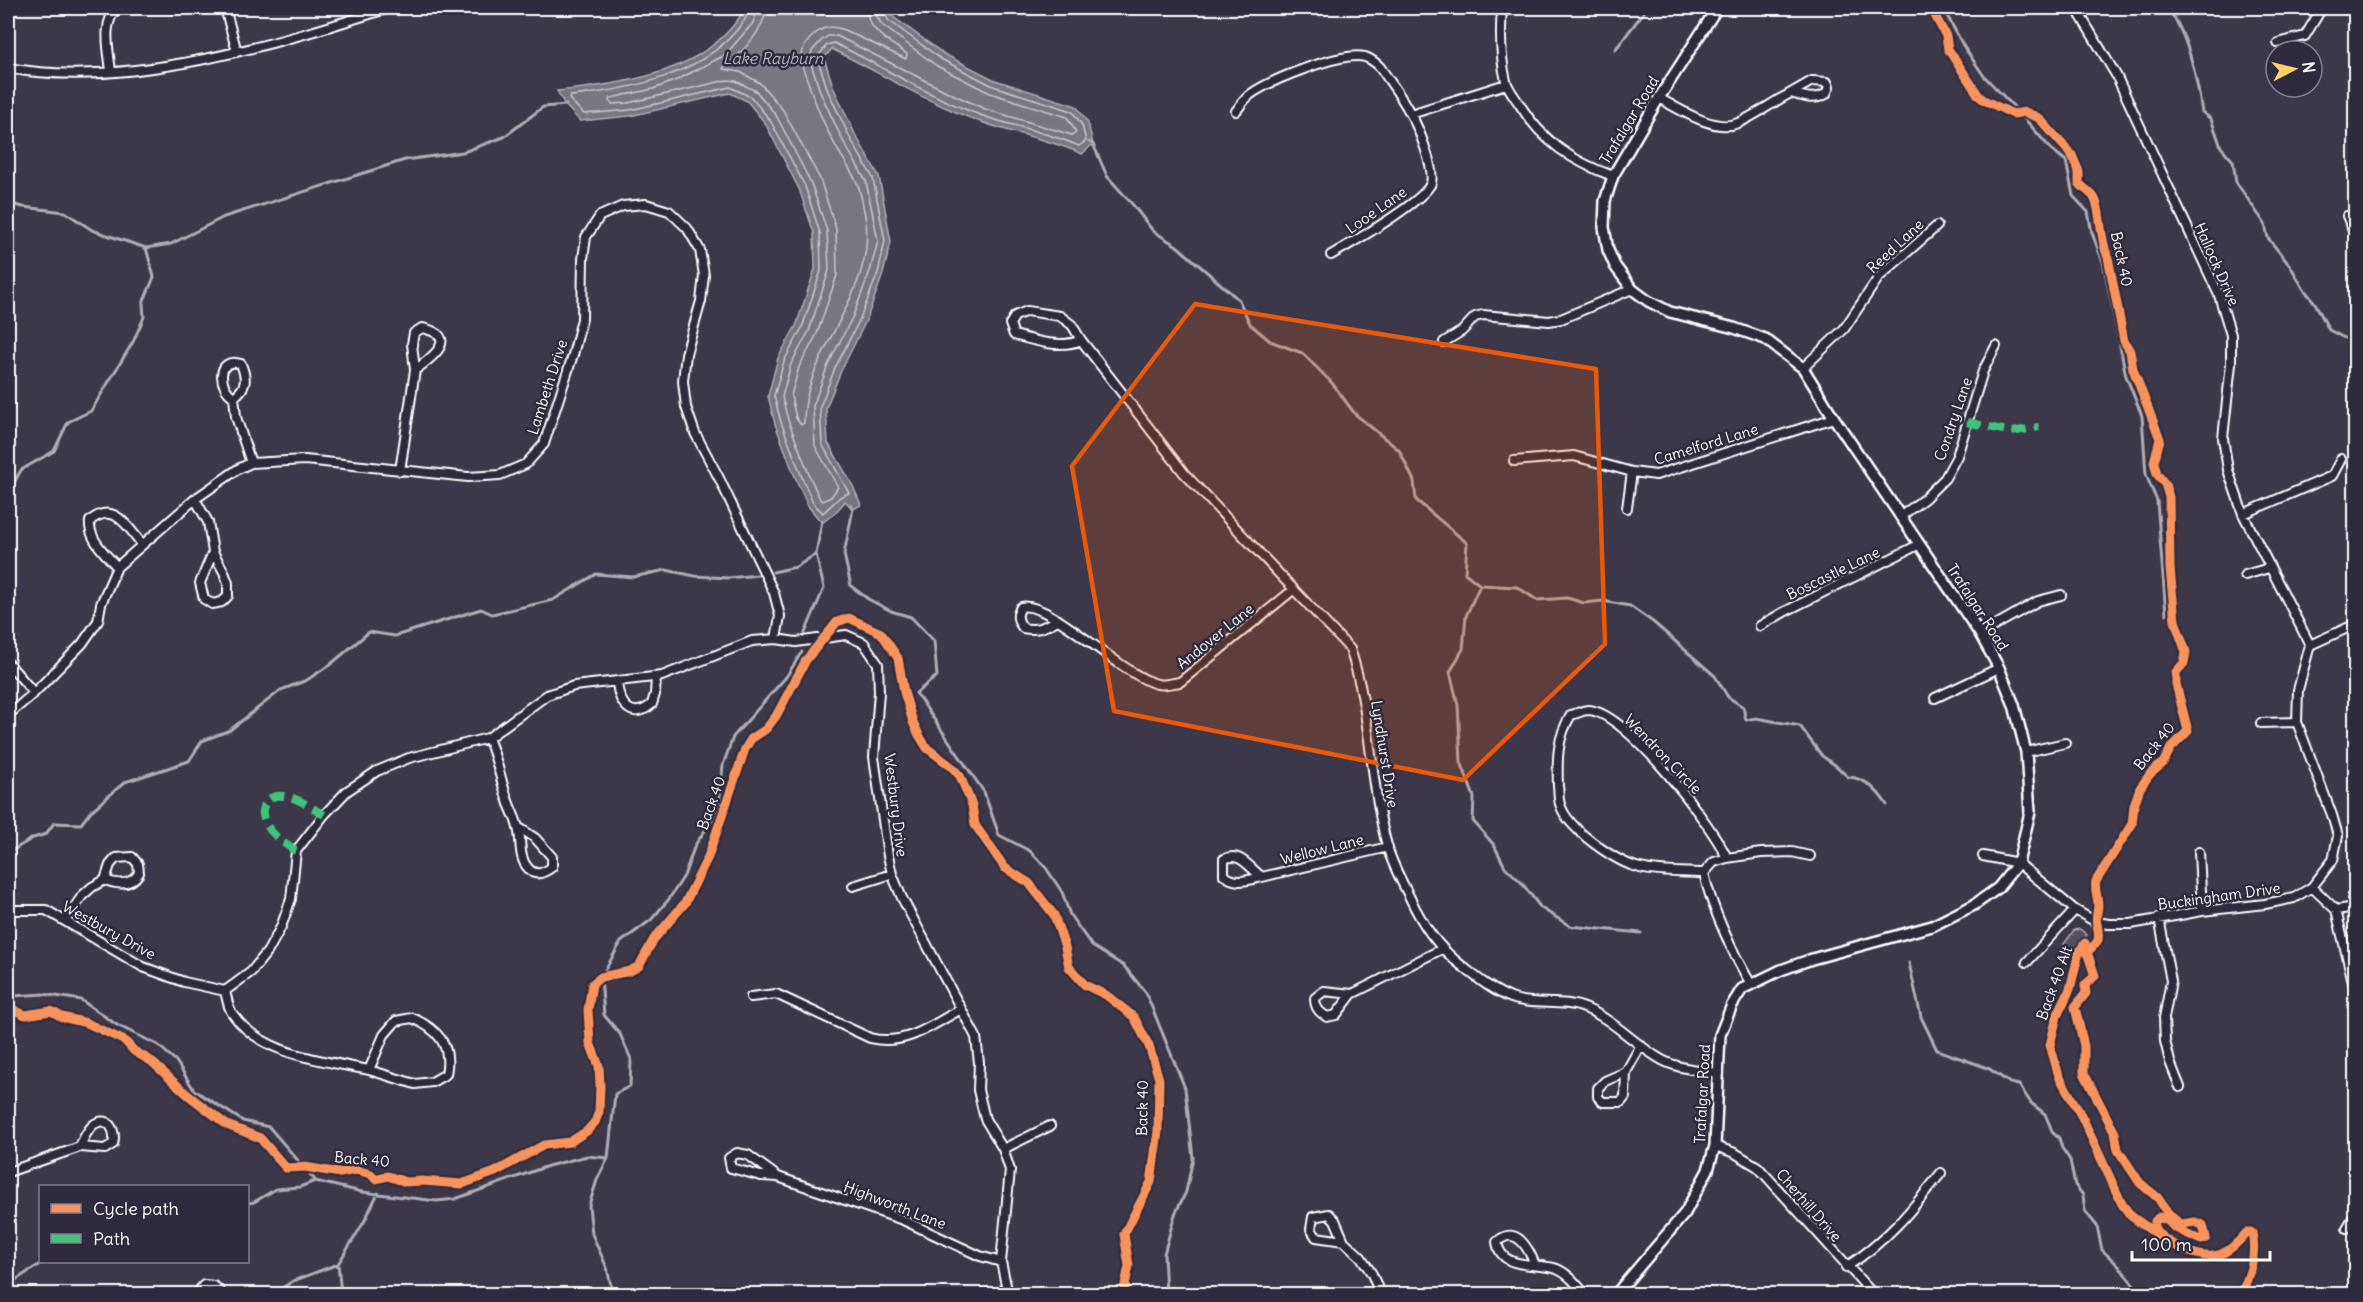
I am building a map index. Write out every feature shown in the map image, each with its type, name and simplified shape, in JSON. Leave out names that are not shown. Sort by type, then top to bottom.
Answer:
[{"type":"street","points":[[111,71],[107,33],[112,12],[118,8]]},
{"type":"street","points":[[225,8],[237,52]]},
{"type":"street","points":[[8,68],[61,73],[111,71],[164,65],[277,43],[389,8]]},
{"type":"street","points":[[1502,8],[1500,44],[1506,84],[1531,123],[1557,148],[1585,166],[1612,176]]},
{"type":"street","name":"Trafalgar Road","points":[[1616,1294],[1686,1213],[1708,1170],[1715,1146],[1720,1035],[1732,1005],[1742,989],[1812,959],[1932,926],[1974,905],[1998,888],[2018,863],[2030,812],[2026,752],[2014,705],[1999,668],[1980,634],[1834,418],[1803,368],[1765,339],[1734,328],[1670,312],[1648,301],[1632,289],[1615,266],[1608,250],[1604,227],[1605,201],[1612,176],[1659,98],[1718,8]]},
{"type":"street","name":"Hallock Drive","points":[[2076,8],[2116,75],[2219,295],[2231,335],[2231,364],[2223,438],[2228,470],[2243,514],[2310,645]]},
{"type":"street","points":[[2293,39],[2305,36],[2322,8]]},
{"type":"street","name":"Looe Lane","points":[[1236,111],[1249,96],[1286,76],[1318,64],[1354,56],[1364,57],[1380,67],[1411,114],[1430,165],[1432,173],[1429,186],[1425,193],[1360,239],[1331,255]]},
{"type":"street","points":[[1411,114],[1506,84]]},
{"type":"street","points":[[1659,98],[1692,116],[1718,126],[1736,124],[1791,93]]},
{"type":"street","name":"Lambeth Drive","points":[[8,715],[34,693],[82,644],[98,621],[105,595],[117,567],[215,483],[250,463],[305,460],[468,477],[500,475],[526,464],[544,444],[573,356],[582,319],[583,259],[586,237],[600,216],[623,206],[646,204],[669,211],[687,228],[700,250],[704,275],[701,301],[686,354],[683,381],[686,407],[694,433],[719,478],[774,593],[780,616],[776,639]]},
{"type":"street","points":[[2347,216],[2355,237]]},
{"type":"street","name":"Reed Lane","points":[[1803,368],[1844,329],[1879,277],[1936,226]]},
{"type":"street","points":[[1444,342],[1462,332],[1475,318],[1483,315],[1561,320],[1632,289]]},
{"type":"street","name":"Lyndhurst Drive","points":[[1081,340],[1070,345],[1029,340],[1014,336],[1010,324],[1016,316],[1027,312],[1060,316],[1072,325],[1081,340],[1184,473],[1293,590],[1338,633],[1350,649],[1359,675],[1376,790],[1388,847],[1395,868],[1419,917],[1442,949],[1492,988],[1513,999],[1562,1002],[1586,1009],[1608,1021],[1661,1059],[1680,1067],[1719,1073]]},
{"type":"street","points":[[400,471],[415,370],[412,344],[414,333],[422,328],[433,330],[440,337],[442,344],[438,352],[415,370]]},
{"type":"street","name":"Condry Lane","points":[[1900,517],[1925,498],[1945,478],[1958,456],[1983,372],[1996,346]]},
{"type":"street","points":[[234,397],[238,425],[250,463]]},
{"type":"street","name":"Camelford Lane","points":[[1514,461],[1574,456],[1632,472],[1656,476],[1834,418]]},
{"type":"street","points":[[2243,514],[2332,476],[2340,459]]},
{"type":"street","points":[[1627,508],[1632,472]]},
{"type":"street","points":[[195,499],[208,522],[213,552],[228,583],[228,596],[222,602],[212,604],[204,599],[200,583],[213,552]]},
{"type":"street","points":[[117,567],[92,536],[90,521],[103,513],[118,516],[142,544]]},
{"type":"street","name":"Boscastle Lane","points":[[1760,626],[1918,544]]},
{"type":"street","points":[[2245,575],[2269,568]]},
{"type":"street","name":"Andover Lane","points":[[1058,620],[1042,629],[1032,630],[1023,628],[1018,621],[1017,613],[1021,607],[1027,605],[1035,607],[1058,620],[1136,676],[1159,685],[1180,682],[1293,590]]},
{"type":"street","points":[[1980,634],[2038,601],[2061,595]]},
{"type":"street","points":[[2310,645],[2355,624]]},
{"type":"street","name":"Westbury Drive","points":[[8,910],[45,910],[143,967],[184,982],[225,992],[251,972],[268,951],[281,927],[291,899],[296,851],[324,815],[347,791],[377,771],[409,758],[488,738],[547,695],[574,686],[656,677],[752,641],[776,639],[796,642],[846,635],[864,643],[878,664],[879,692],[874,757],[892,874],[902,898],[976,1037],[979,1063],[978,1090],[985,1119],[1003,1149],[1010,1170],[1001,1262],[1008,1294]]},
{"type":"street","name":"Buckingham Drive","points":[[2018,863],[2075,910],[2096,922],[2109,924],[2131,924],[2202,911],[2265,904],[2294,898],[2312,887],[2333,860],[2338,836],[2297,722],[2298,690],[2310,645]]},
{"type":"street","points":[[8,663],[34,693]]},
{"type":"street","points":[[1935,698],[1999,668]]},
{"type":"street","points":[[617,682],[622,702],[632,711],[639,711],[652,704],[656,677]]},
{"type":"street","name":"Wendron Circle","points":[[1704,873],[1641,868],[1616,857],[1593,842],[1574,825],[1560,805],[1558,777],[1559,745],[1563,729],[1571,715],[1589,710],[1609,717],[1632,737],[1687,795],[1727,858]]},
{"type":"street","points":[[2261,723],[2297,722]]},
{"type":"street","points":[[488,738],[498,761],[508,801],[518,827],[523,861],[528,870],[536,874],[545,873],[552,867],[552,857],[535,838],[518,827]]},
{"type":"street","points":[[2026,752],[2065,744]]},
{"type":"street","name":"Wellow Lane","points":[[1262,878],[1238,856],[1224,859],[1224,875],[1232,881],[1242,882],[1262,878],[1388,847]]},
{"type":"street","points":[[1751,984],[1740,966],[1707,890],[1704,873],[1714,862],[1727,858],[1782,852],[1810,856]]},
{"type":"street","points":[[2199,852],[2202,911]]},
{"type":"street","points":[[1983,856],[2018,863]]},
{"type":"street","points":[[65,921],[87,891],[105,880],[110,865],[116,858],[132,857],[138,864],[139,873],[135,880],[115,884],[105,880]]},
{"type":"street","points":[[853,886],[892,874]]},
{"type":"street","points":[[2312,887],[2336,910],[2355,995]]},
{"type":"street","points":[[2336,910],[2355,907]]},
{"type":"street","points":[[2027,962],[2075,910]]},
{"type":"street","points":[[2159,918],[2171,981],[2164,1018],[2165,1041],[2180,1087]]},
{"type":"street","points":[[1352,994],[1324,991],[1315,998],[1315,1005],[1319,1012],[1327,1017],[1336,1015],[1352,994],[1442,949]]},
{"type":"street","points":[[225,992],[230,1011],[245,1030],[276,1048],[415,1084],[432,1082],[446,1074],[449,1060],[445,1046],[428,1025],[412,1018],[396,1022],[384,1035],[369,1071]]},
{"type":"street","points":[[751,996],[776,994],[870,1038],[885,1042],[912,1036],[961,1009]]},
{"type":"street","points":[[1626,1072],[1605,1081],[1598,1088],[1598,1097],[1603,1102],[1621,1102],[1625,1097],[1626,1072],[1641,1045]]},
{"type":"street","points":[[8,1172],[80,1146],[105,1149],[113,1144],[116,1136],[114,1128],[107,1122],[100,1122],[92,1126],[80,1146]]},
{"type":"street","points":[[1003,1149],[1050,1126]]},
{"type":"street","name":"Cherhill Drive","points":[[1715,1146],[1735,1153],[1758,1167],[1846,1267],[1873,1294]]},
{"type":"street","name":"Highworth Lane","points":[[778,1177],[748,1155],[737,1153],[729,1158],[731,1168],[741,1172],[778,1177],[903,1220],[981,1256],[1001,1262]]},
{"type":"street","points":[[1846,1267],[1869,1252],[1901,1224],[1941,1173]]},
{"type":"street","points":[[2347,1228],[2355,1213]]},
{"type":"street","points":[[1344,1242],[1316,1237],[1311,1229],[1313,1217],[1329,1214],[1335,1220],[1344,1242],[1366,1265],[1380,1294]]},
{"type":"street","points":[[1535,1265],[1525,1243],[1519,1238],[1510,1236],[1497,1242],[1498,1251],[1504,1258],[1514,1263],[1559,1270],[1573,1280],[1585,1294]]},
{"type":"street","points":[[196,1294],[204,1285],[212,1285],[218,1288],[221,1294]]},
{"type":"highlighted area","points":[[1195,304],[1596,369],[1605,644],[1463,780],[1114,711],[1072,466]]},
{"type":"shaded area","points":[[2080,929],[2087,935],[2076,949],[2062,947],[2074,930]]},
{"type":"water","name":"Lake Rayburn","points":[[744,8],[888,8],[892,16],[944,54],[995,80],[1076,106],[1088,123],[1093,144],[1082,154],[1057,144],[993,126],[962,115],[905,88],[832,49],[824,58],[834,89],[855,134],[879,176],[891,242],[883,274],[866,321],[841,371],[826,408],[828,443],[852,484],[861,505],[853,509],[845,501],[822,523],[808,506],[797,482],[775,424],[768,396],[778,358],[796,326],[815,269],[814,233],[799,189],[765,123],[747,101],[730,93],[630,116],[580,121],[565,105],[557,91],[628,81],[675,67],[715,43],[732,27]]},
{"type":"waterway","points":[[1615,50],[1647,8]]},
{"type":"waterway","points":[[1943,8],[1964,47],[1984,76],[2015,108]]},
{"type":"waterway","points":[[2167,8],[2181,30],[2186,43],[2202,112],[2211,119],[2221,147],[2233,161],[2236,182],[2265,224],[2268,238],[2315,303],[2329,330],[2356,344]]},
{"type":"waterway","points":[[8,203],[65,212],[92,230],[146,248],[171,244],[224,217],[405,160],[463,152],[504,137],[543,107],[566,105]]},
{"type":"waterway","points":[[2024,118],[2051,149],[2066,161],[2073,196],[2088,212],[2092,233],[2103,262],[2126,376],[2142,416],[2146,475],[2157,501],[2166,614]]},
{"type":"waterway","points":[[1089,142],[1093,144],[1107,176],[1153,231],[1177,246],[1239,300],[1250,324],[1270,341],[1302,353],[1332,383],[1355,414],[1399,450],[1414,481],[1416,500],[1467,543],[1465,573],[1480,585],[1517,587],[1537,600],[1567,598],[1584,603],[1603,601],[1630,606],[1653,622],[1715,676],[1728,697],[1743,707],[1746,720],[1756,718],[1800,726],[1822,756],[1848,777],[1870,786],[1887,805]]},
{"type":"waterway","points":[[8,494],[21,470],[54,451],[68,422],[91,411],[133,342],[144,317],[143,303],[154,277],[146,248]]},
{"type":"waterway","points":[[850,505],[853,509],[844,554],[851,586],[868,599],[891,611],[911,617],[934,641],[937,676],[916,693],[984,792],[999,835],[1030,851],[1046,868],[1062,892],[1070,915],[1092,946],[1124,966],[1146,993],[1185,1088],[1193,1158],[1186,1192],[1175,1214],[1164,1254],[1166,1294]]},
{"type":"waterway","points":[[805,633],[824,588],[816,554],[822,521]]},
{"type":"waterway","points":[[773,572],[796,567],[816,554]]},
{"type":"waterway","points":[[8,853],[33,838],[46,834],[54,823],[81,824],[91,811],[125,782],[189,761],[202,741],[230,730],[281,690],[307,680],[331,664],[369,632],[395,636],[481,609],[492,614],[553,600],[596,574],[633,577],[666,570],[695,576],[728,578],[758,575]]},
{"type":"waterway","points":[[1480,585],[1466,616],[1463,649],[1450,672],[1458,705],[1461,762],[1474,797],[1473,821],[1494,845],[1505,867],[1521,882],[1541,908],[1570,926],[1641,933]]},
{"type":"waterway","points":[[613,1294],[607,1268],[592,1234],[589,1205],[597,1180],[608,1158],[615,1094],[630,1086],[631,1059],[620,1034],[604,1015],[601,977],[621,942],[651,920],[669,899],[684,876],[695,845],[711,822],[719,803],[723,765],[733,737],[786,677],[802,652]]},
{"type":"waterway","points":[[1909,963],[1921,1017],[1937,1050],[1988,1068],[2010,1083],[2019,1085],[2031,1103],[2045,1114],[2053,1133],[2059,1138],[2070,1160],[2075,1185],[2083,1195],[2085,1211],[2097,1226],[2102,1250],[2118,1265],[2141,1294]]},
{"type":"waterway","points":[[14,996],[43,994],[81,1000],[117,1025],[158,1045],[176,1061],[194,1090],[243,1121],[269,1127],[315,1180]]},
{"type":"waterway","points":[[249,1203],[276,1189],[300,1187],[315,1181],[362,1192],[437,1201],[455,1199],[548,1166],[587,1156],[608,1158]]},
{"type":"waterway","points":[[273,1294],[293,1281],[338,1264],[364,1222],[378,1193]]},
{"type":"waterway","points":[[8,1285],[41,1263]]},
{"type":"waterway","points":[[338,1264],[341,1294]]},
{"type":"marked path","points":[[1967,422],[2011,432],[2039,427]]},
{"type":"marked path","points":[[296,851],[277,838],[267,825],[263,811],[267,801],[276,796],[290,797],[324,815]]},
{"type":"cycle path","name":"Back 40","points":[[1931,8],[1946,36],[1948,49],[1979,96],[2013,114],[2025,112],[2039,118],[2072,155],[2079,172],[2079,183],[2096,201],[2124,341],[2130,351],[2133,369],[2160,439],[2154,462],[2157,474],[2165,484],[2169,497],[2170,568],[2175,621],[2186,652],[2184,663],[2176,672],[2176,684],[2188,731],[2171,748],[2163,763],[2150,774],[2140,788],[2134,805],[2132,824],[2096,881],[2098,905],[2096,919],[2099,937],[2097,943],[2087,952],[2095,976],[2085,985],[2086,993],[2075,1007],[2084,1046],[2084,1073],[2115,1133],[2118,1150],[2140,1183],[2158,1198],[2169,1215],[2181,1224],[2195,1222],[2203,1225],[2206,1238],[2201,1240],[2175,1228],[2160,1217],[2155,1221],[2154,1228],[2163,1238],[2180,1248],[2209,1256],[2224,1253],[2246,1233],[2252,1233],[2254,1249],[2252,1264],[2241,1294]]},
{"type":"cycle path","name":"Back 40","points":[[8,1007],[25,1015],[51,1011],[62,1017],[87,1023],[125,1041],[134,1051],[151,1061],[188,1095],[227,1125],[260,1138],[286,1168],[305,1167],[340,1173],[356,1170],[371,1174],[375,1179],[388,1176],[406,1182],[462,1184],[495,1172],[544,1145],[570,1142],[587,1131],[595,1122],[599,1112],[599,1066],[590,1043],[588,1010],[592,984],[601,977],[630,971],[639,966],[654,939],[685,903],[708,857],[745,749],[751,739],[766,729],[776,716],[806,660],[837,622],[849,618],[881,633],[898,658],[904,692],[919,735],[927,748],[960,776],[972,805],[975,825],[1005,868],[1029,883],[1054,915],[1069,967],[1085,985],[1106,995],[1134,1017],[1149,1046],[1159,1079],[1158,1131],[1151,1182],[1124,1234],[1129,1266],[1123,1294]]},
{"type":"cycle path","name":"Back 40 Alt","points":[[2085,943],[2079,952],[2070,989],[2057,1016],[2050,1045],[2059,1076],[2082,1117],[2122,1204],[2131,1216],[2159,1236]]}]
